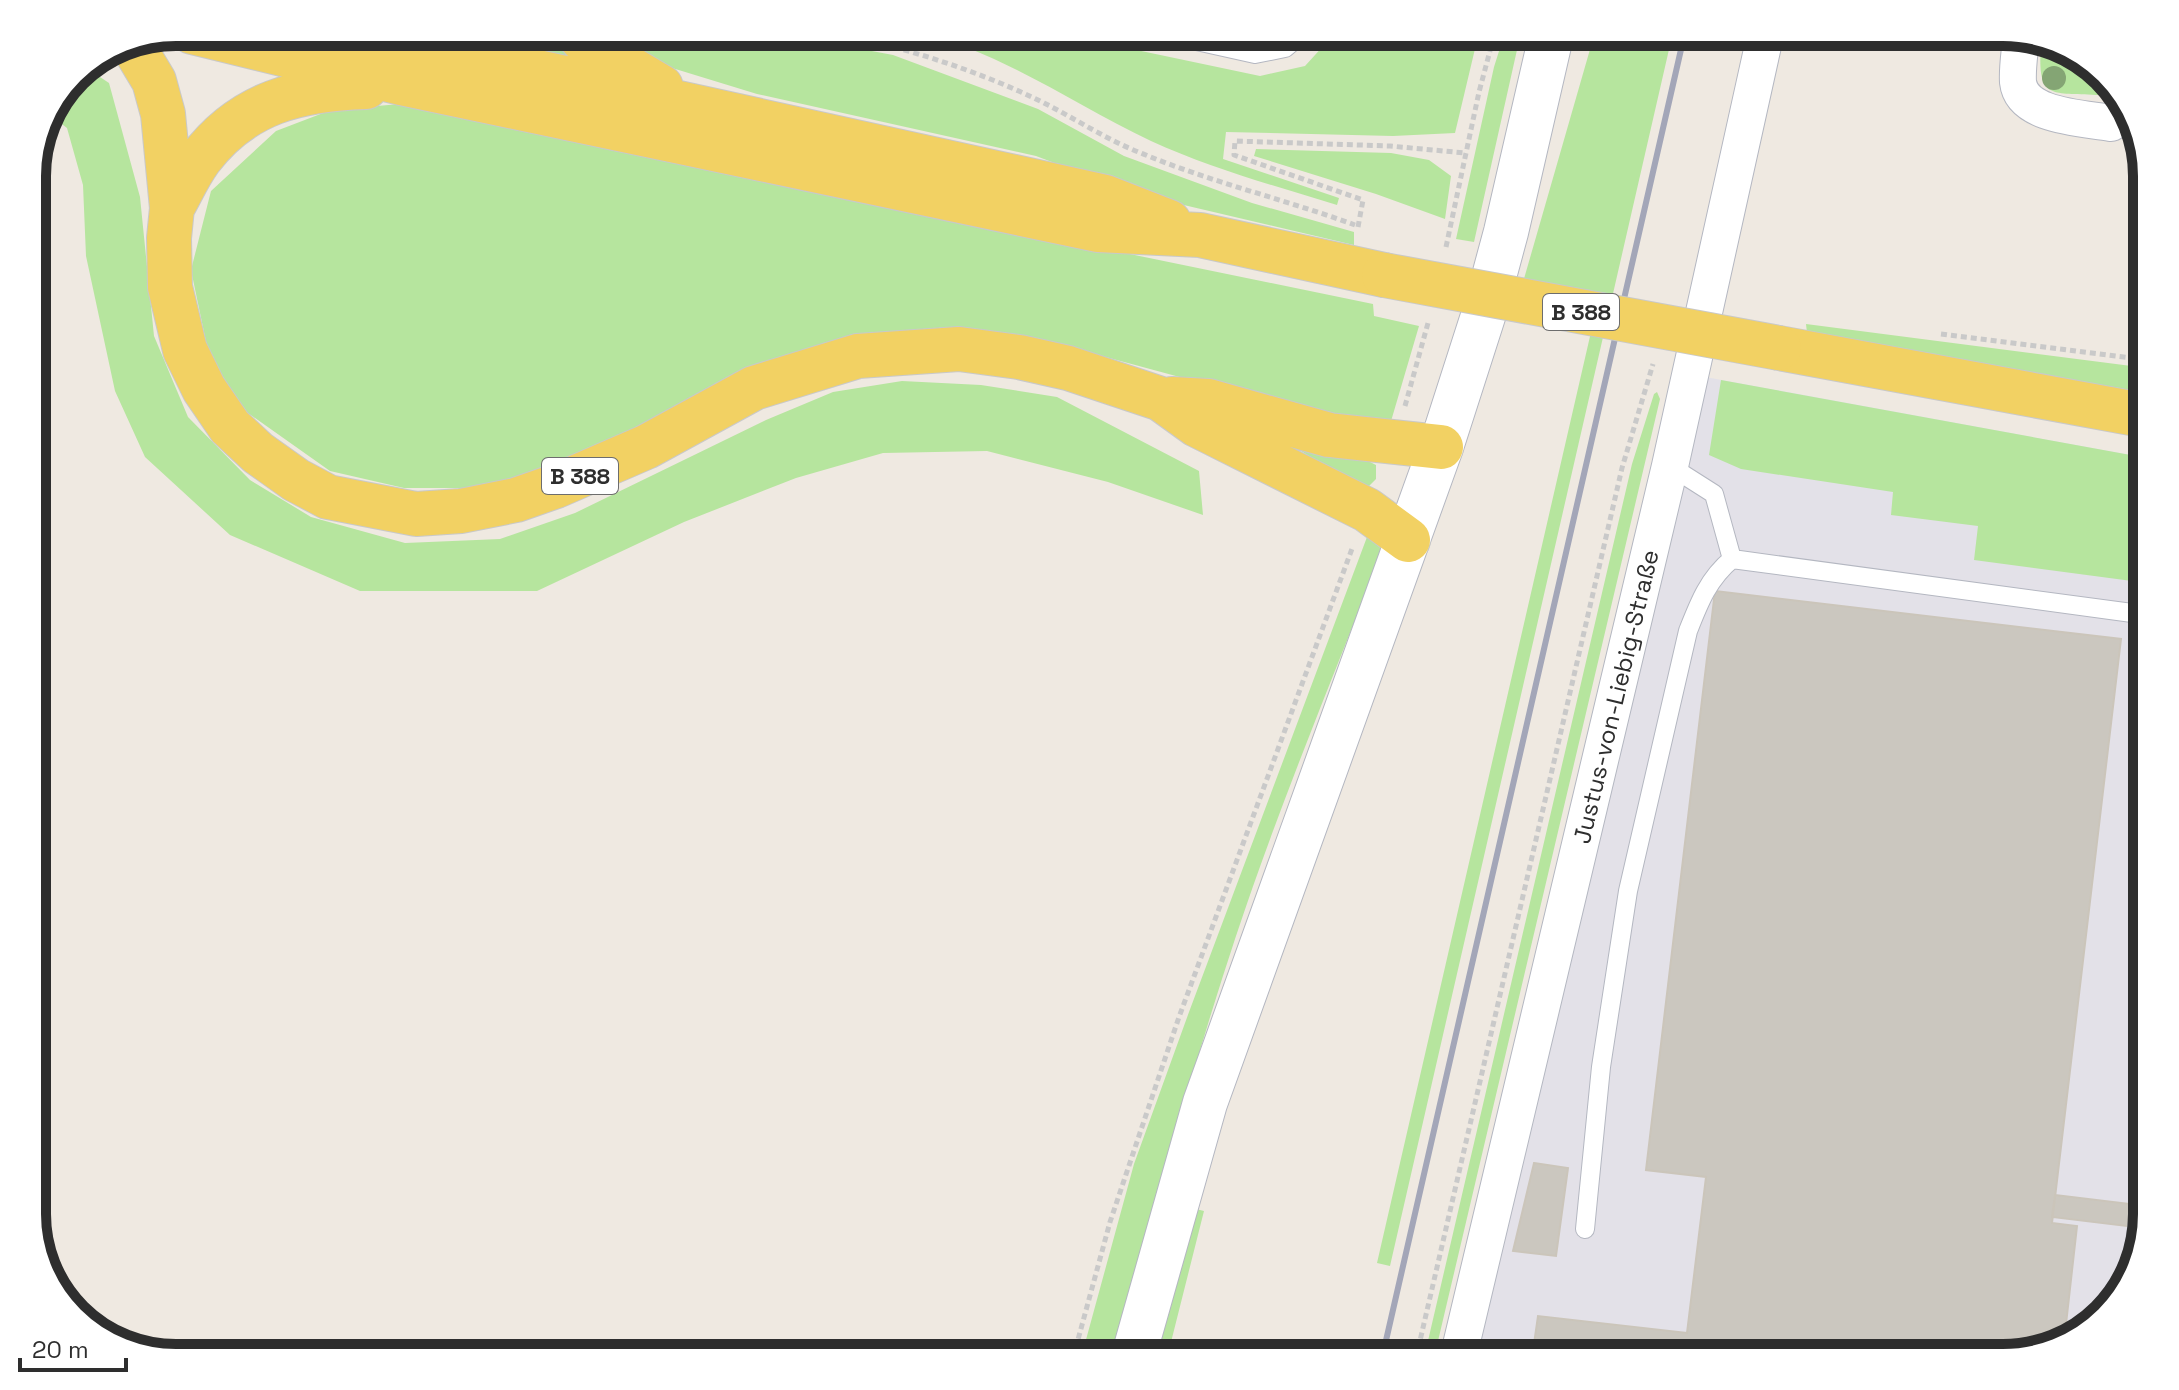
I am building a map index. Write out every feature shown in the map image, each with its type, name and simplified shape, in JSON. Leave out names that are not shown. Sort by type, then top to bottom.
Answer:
[{"type":"main road","name":"B 388","points":[[249,46],[401,83],[1098,230],[1200,235],[1384,275],[2133,413]]},
{"type":"main road","name":"B 388","points":[[420,46],[1105,197],[1200,235]]},
{"type":"main road","name":"B 388","points":[[592,46],[694,106]]},
{"type":"main road","points":[[1137,1344],[1205,1103],[1441,447],[1485,310],[1549,46]]},
{"type":"main road","name":"B 388","points":[[137,52],[154,81],[163,114],[172,208],[170,287],[185,350],[204,389],[230,427],[258,453],[296,480],[328,497],[416,514],[461,511],[516,500],[646,447],[754,388],[858,356],[959,349],[1019,357],[1068,368],[1161,399],[1208,401],[1329,435],[1441,447]]},
{"type":"main road","name":"B 388","points":[[172,208],[199,160],[220,136],[264,105],[289,95],[324,88],[401,83]]},
{"type":"main road","name":"B 388","points":[[1161,399],[1197,425],[1367,510],[1408,540]]},
{"type":"street","name":"Justus-von-Liebig-Straße","points":[[1461,1344],[1670,466],[1763,46]]},
{"type":"street","points":[[2020,47],[2018,85],[2028,102],[2047,112],[2117,113]]},
{"type":"lane","points":[[1219,46],[1255,54],[1287,46]]},
{"type":"lane","points":[[1670,466],[1714,494],[1732,559]]},
{"type":"lane","points":[[1585,1229],[1601,1067],[1628,891],[1688,631],[1702,595],[1715,574],[1732,559],[2133,613]]},
{"type":"path","points":[[894,46],[991,79],[1151,158],[1358,227],[1363,200],[1234,155],[1235,141],[1390,146],[1465,153]]},
{"type":"path","points":[[1442,260],[1492,46]]},
{"type":"path","points":[[1395,441],[1429,317]]},
{"type":"path","points":[[1927,333],[2133,358]]},
{"type":"path","points":[[1419,1344],[1622,468],[1648,379]]},
{"type":"path","points":[[1077,1344],[1110,1222],[1174,1031],[1367,510]]},
{"type":"shaded area","points":[[1700,376],[2133,455],[2133,1214],[2126,1256],[2111,1286],[2095,1306],[2068,1327],[2037,1340],[2020,1343],[1471,1344]]},
{"type":"green space","points":[[484,46],[563,46],[584,69]]},
{"type":"green space","points":[[624,46],[845,46],[893,55],[1038,109],[1124,156],[1252,203],[1354,232],[1354,245],[1137,194],[1036,156],[757,94],[646,60]]},
{"type":"green space","points":[[962,46],[1118,46],[1260,76],[1305,66],[1323,46],[1476,46],[1455,133],[1393,136],[1226,132],[1223,159],[1339,198],[1337,205],[1173,151]]},
{"type":"green space","points":[[1501,46],[1518,46],[1474,242],[1456,239]]},
{"type":"green space","points":[[1591,46],[1670,46],[1390,1266],[1377,1263],[1591,332],[1513,317]]},
{"type":"green space","points":[[2041,52],[2061,59],[2089,78],[2101,90],[2100,95],[2050,90],[2045,84]]},
{"type":"green space","points":[[96,74],[109,83],[140,197],[154,336],[188,417],[250,480],[311,517],[405,543],[500,539],[575,513],[766,420],[833,392],[902,381],[981,385],[1057,397],[1199,471],[1203,515],[1108,482],[987,451],[883,453],[796,478],[684,522],[537,591],[360,591],[230,535],[145,457],[115,391],[86,256],[83,185],[67,128],[58,121],[59,118],[90,78]]},
{"type":"green space","points":[[400,104],[1373,304],[1374,316],[1419,326],[1389,428],[1324,416],[1065,346],[903,330],[742,371],[637,429],[494,488],[404,488],[330,471],[245,411],[209,356],[191,270],[211,191],[276,131],[331,110]]},
{"type":"green space","points":[[1256,149],[1391,153],[1429,160],[1451,176],[1445,219],[1254,156]]},
{"type":"green space","points":[[1806,324],[2133,366],[2133,391],[1807,333]]},
{"type":"green space","points":[[1721,380],[2133,455],[2133,581],[1974,560],[1978,526],[1891,515],[1893,492],[1741,469],[1709,455]]},
{"type":"green space","points":[[1657,392],[1660,399],[1437,1344],[1427,1344],[1632,464]]},
{"type":"green space","points":[[1290,444],[1362,458],[1376,465],[1376,479],[1369,486],[1352,483]]},
{"type":"green space","points":[[1370,529],[1388,537],[1252,888],[1187,1095],[1119,1344],[1085,1344],[1134,1164]]},
{"type":"green space","points":[[1192,1208],[1204,1211],[1171,1344],[1156,1344]]},
{"type":"building","points":[[1715,591],[2121,639],[2052,1223],[2077,1226],[2066,1328],[2037,1340],[2003,1344],[1534,1344],[1538,1316],[1687,1333],[1706,1177],[1646,1170]]},
{"type":"building","points":[[1534,1163],[1568,1168],[1556,1256],[1513,1251]]},
{"type":"building","points":[[2055,1195],[2133,1204],[2132,1227],[2052,1217]]},
{"type":"railway","points":[[1385,1344],[1682,46]]}]
